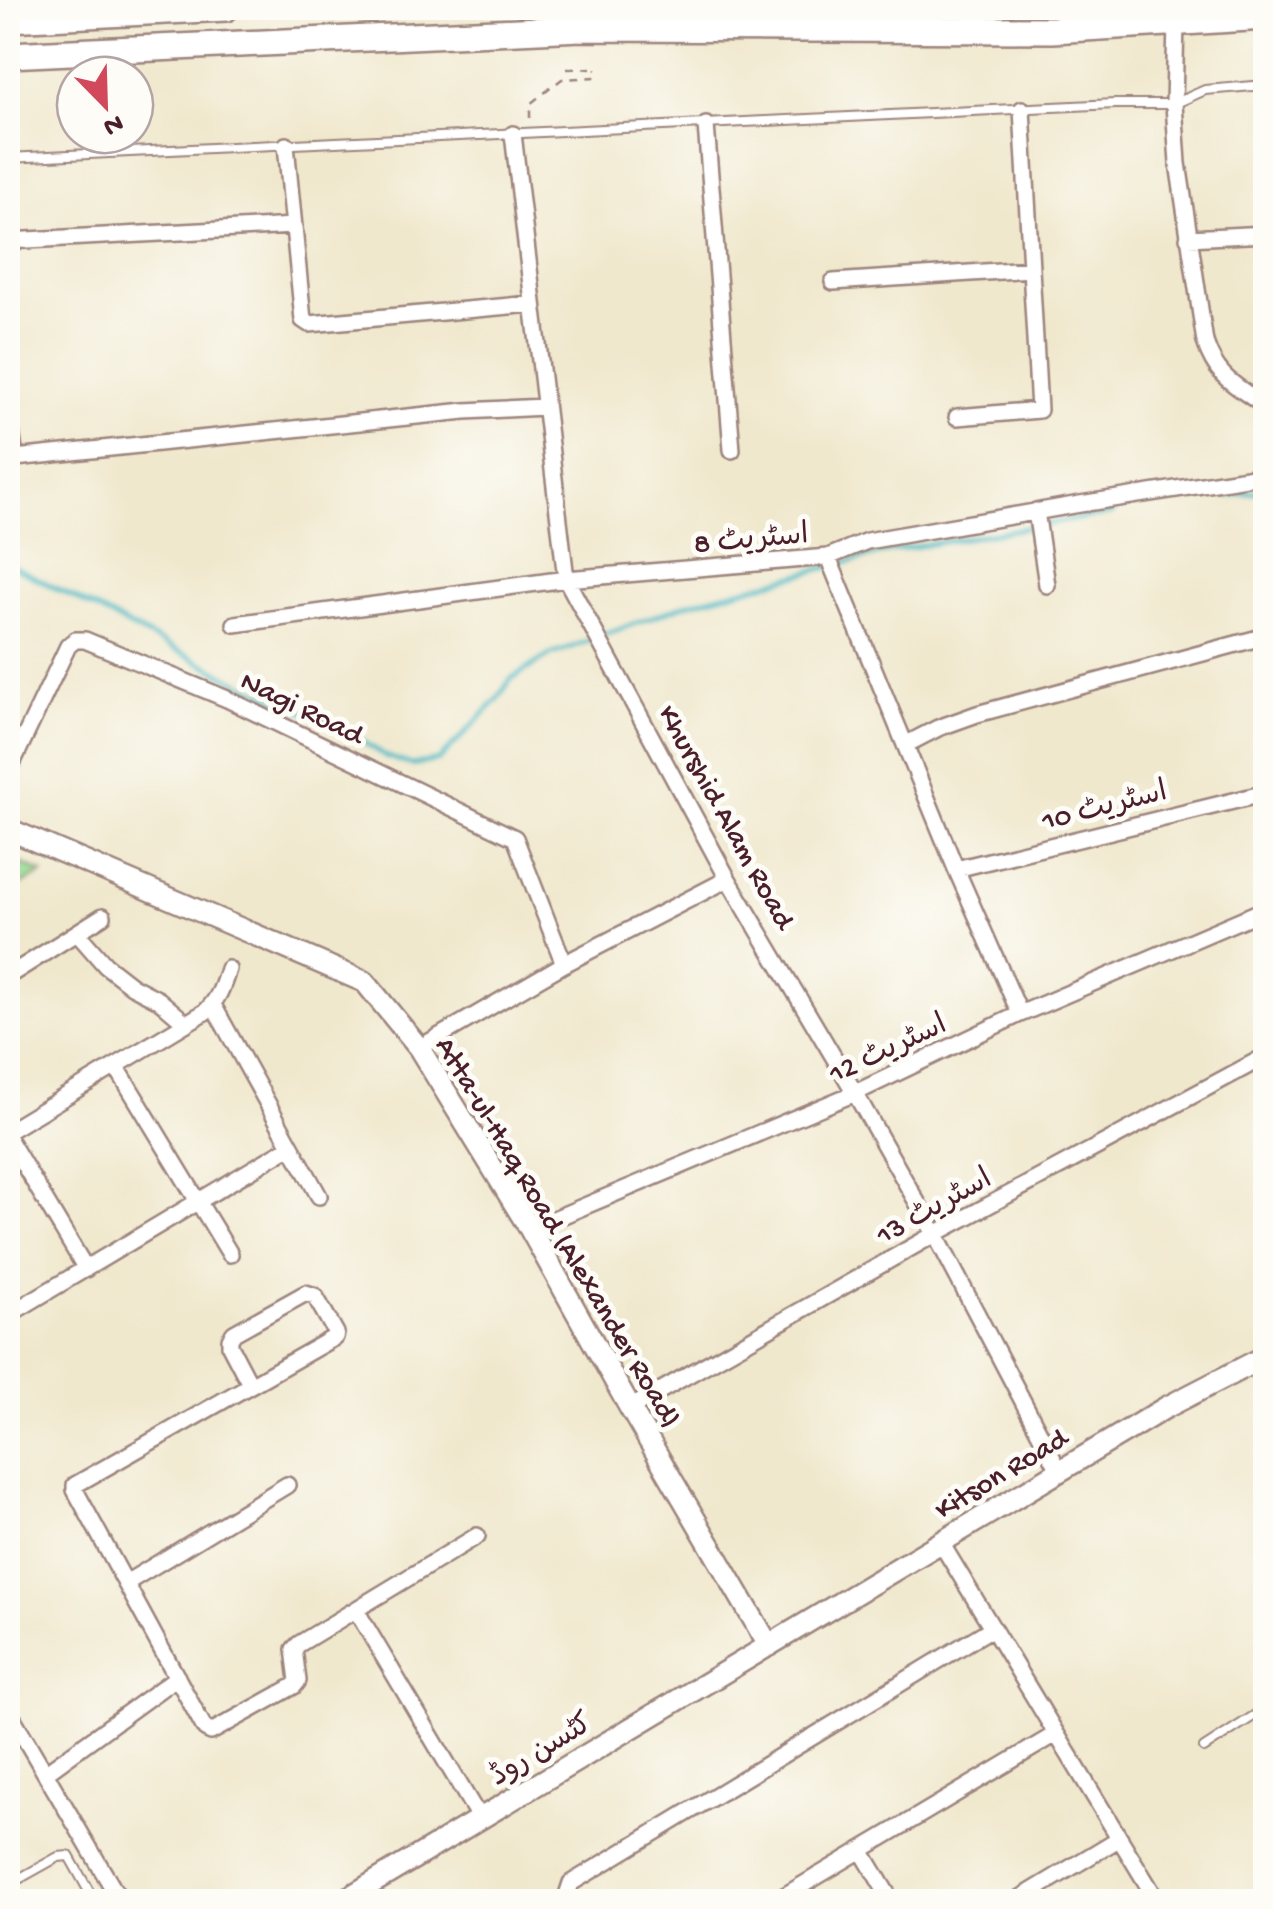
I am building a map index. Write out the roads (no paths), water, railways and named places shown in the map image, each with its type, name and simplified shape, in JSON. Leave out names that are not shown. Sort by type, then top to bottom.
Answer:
[{"type":"highway","points":[[16,15],[226,8]]},
{"type":"highway","points":[[582,28],[731,13],[916,8]]},
{"type":"highway","points":[[8,54],[582,28],[1052,30],[1266,18]]},
{"type":"street","points":[[1176,22],[1174,104],[1178,163],[1204,342],[1210,360],[1236,388],[1266,407]]},
{"type":"street","points":[[956,417],[1039,410],[1022,109]]},
{"type":"street","points":[[706,124],[732,450]]},
{"type":"street","name":"Khurshid Alam Road","points":[[521,134],[532,304],[566,579],[728,878],[935,1234],[1060,1472]]},
{"type":"street","points":[[286,145],[303,320],[309,324],[532,304]]},
{"type":"street","points":[[8,241],[294,226]]},
{"type":"street","points":[[1188,238],[1266,234]]},
{"type":"street","points":[[833,282],[1031,270]]},
{"type":"street","points":[[8,409],[12,456],[466,411],[544,407]]},
{"type":"street","name":"اسٹریٹ 8","points":[[235,624],[566,579],[831,566],[867,541],[1266,476]]},
{"type":"street","points":[[1037,515],[1047,585]]},
{"type":"street","points":[[831,566],[1020,1014]]},
{"type":"street","points":[[905,745],[977,714],[1266,636]]},
{"type":"street","name":"Nagi Road","points":[[8,772],[68,646],[75,640],[84,640],[226,699],[515,838],[564,964]]},
{"type":"street","name":"اسٹریٹ 10","points":[[956,868],[1266,793]]},
{"type":"street","name":"Atta-ul-Haq Road (Alexander Road)","points":[[8,829],[365,982],[419,1048],[530,1229],[769,1646]]},
{"type":"street","points":[[419,1048],[564,964],[728,878]]},
{"type":"street","name":"اسٹریٹ 12","points":[[530,1229],[855,1093],[1020,1014],[1266,909]]},
{"type":"street","points":[[8,976],[103,916]]},
{"type":"street","points":[[78,934],[105,965],[159,1000],[186,1024]]},
{"type":"street","points":[[86,1268],[8,1134],[213,1005],[228,969]]},
{"type":"street","points":[[213,1005],[318,1196]]},
{"type":"street","name":"اسٹریٹ 13","points":[[630,1408],[935,1234],[1266,1056]]},
{"type":"street","points":[[116,1066],[230,1254]]},
{"type":"street","points":[[8,1315],[290,1146]]},
{"type":"street","points":[[250,1384],[230,1346],[234,1333],[306,1293],[315,1296],[335,1336],[76,1485],[75,1490],[205,1730],[211,1732],[294,1686],[298,1681],[294,1650],[477,1536]]},
{"type":"street","name":"Kitson Road","points":[[769,1646],[1164,1408],[1266,1356]]},
{"type":"street","points":[[126,1583],[287,1485]]},
{"type":"street","points":[[941,1543],[1158,1902]]},
{"type":"street","points":[[356,1610],[480,1818]]},
{"type":"street","points":[[574,1902],[568,1892],[571,1883],[992,1628]]},
{"type":"street","name":"کٹسن روڈ","points":[[341,1902],[769,1646]]},
{"type":"street","points":[[44,1773],[177,1676]]},
{"type":"street","points":[[8,1710],[120,1902]]},
{"type":"street","points":[[774,1902],[1056,1734]]},
{"type":"street","points":[[1014,1902],[1120,1838]]},
{"type":"street","points":[[861,1850],[892,1902]]},
{"type":"lane","points":[[8,158],[1174,104],[1204,90],[1266,85]]},
{"type":"lane","points":[[1204,1748],[1266,1708]]},
{"type":"lane","points":[[8,1886],[58,1857],[69,1856],[95,1902]]},
{"type":"waterway","points":[[1226,496],[1266,490]]},
{"type":"waterway","points":[[8,567],[11,565],[246,686],[346,730],[385,756],[412,765],[439,760],[496,701],[511,679],[550,655],[690,603],[890,551],[1113,513]]}]
